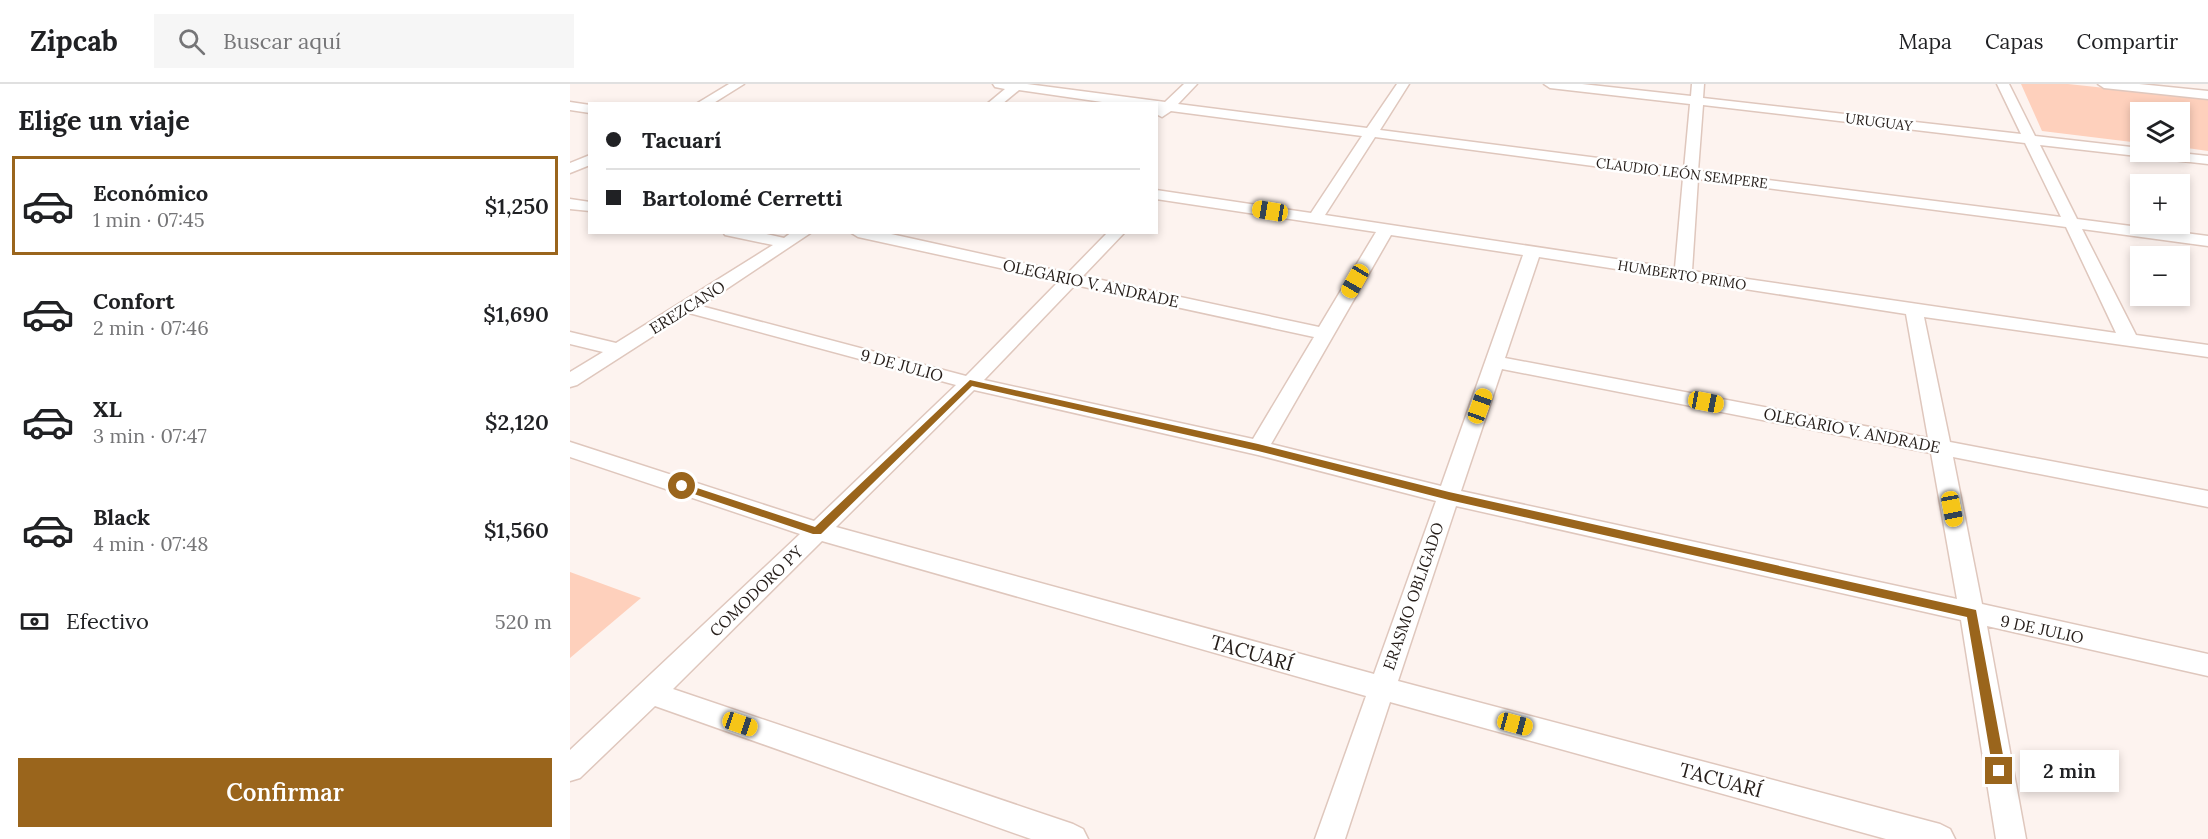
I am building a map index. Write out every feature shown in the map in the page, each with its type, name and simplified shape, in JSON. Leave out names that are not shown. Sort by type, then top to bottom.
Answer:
[{"type":"street","points":[[706,102],[738,84]]},
{"type":"street","points":[[999,84],[1134,102]]},
{"type":"street","points":[[1162,105],[1191,84]]},
{"type":"street","points":[[1315,218],[1403,84]]},
{"type":"street","name":"URUGUAY","points":[[1550,84],[2208,160]]},
{"type":"street","points":[[1683,275],[1698,84]]},
{"type":"street","points":[[2003,84],[2129,339]]},
{"type":"street","points":[[2104,84],[2208,95]]},
{"type":"street","points":[[996,102],[1017,85]]},
{"type":"street","name":"CLAUDIO LEÓN SEMPERE","points":[[1162,105],[2208,241]]},
{"type":"street","points":[[570,106],[588,109]]},
{"type":"street","points":[[570,169],[588,160]]},
{"type":"street","name":"HUMBERTO PRIMO","points":[[1158,195],[1914,310],[2208,351]]},
{"type":"street","points":[[570,204],[588,207]]},
{"type":"street","points":[[1258,448],[1386,229]]},
{"type":"street","points":[[741,234],[788,243]]},
{"type":"street","name":"EREZCANO","points":[[570,381],[801,234]]},
{"type":"street","name":"OLEGARIO V. ANDRADE","points":[[867,234],[1324,334]]},
{"type":"street","name":"COMODORO PY","points":[[570,768],[651,693],[970,383],[1075,279],[1115,234]]},
{"type":"street","name":"ERASMO OBLIGADO","points":[[1330,839],[1533,251]]},
{"type":"street","name":"9 DE JULIO","points":[[686,308],[970,383],[1258,448],[1449,496],[2208,665]]},
{"type":"street","points":[[1914,310],[1972,613],[2011,839]]},
{"type":"street","points":[[570,339],[619,350]]},
{"type":"street","name":"OLEGARIO V. ANDRADE","points":[[1496,362],[2208,499]]},
{"type":"street","name":"TACUARÍ","points":[[570,449],[817,531],[1381,688],[1940,839]]},
{"type":"street","points":[[651,693],[1073,839]]},
{"type":"shaded area","points":[[2021,84],[2068,84],[2208,99],[2208,151],[2190,148],[2190,102],[2130,102],[2130,142],[2042,131]]},
{"type":"shaded area","points":[[570,572],[641,598],[570,658]]},
{"type":"route","points":[[682,486],[817,531],[970,383],[1258,448],[1449,496],[1972,613],[1999,771]]}]
